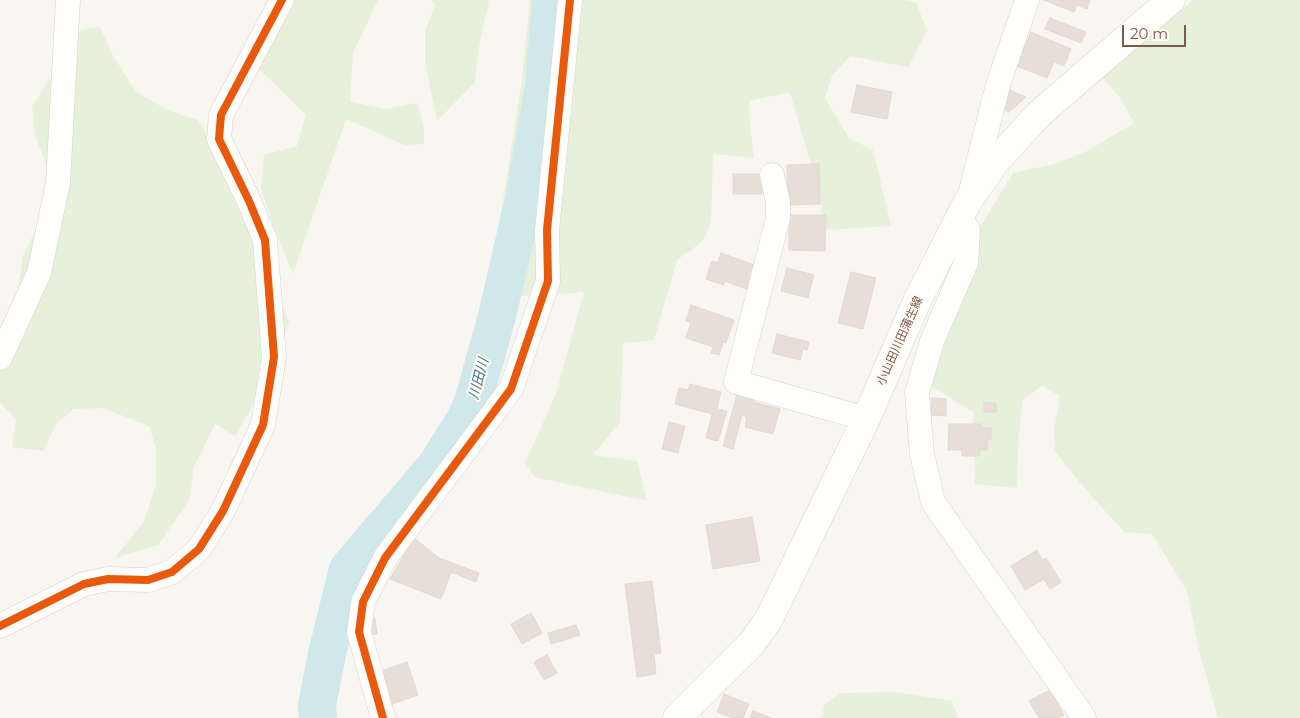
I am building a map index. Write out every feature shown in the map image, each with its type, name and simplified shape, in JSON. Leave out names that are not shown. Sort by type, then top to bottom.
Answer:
[{"type":"main road","name":"小山田川田蒲生線","points":[[676,718],[752,642],[769,619],[866,419],[917,301],[964,209],[996,161],[1039,114],[1171,0]]},
{"type":"street","points":[[0,358],[39,273],[58,183],[68,0]]},
{"type":"street","points":[[0,626],[84,584],[108,579],[148,580],[172,572],[199,549],[223,511],[263,426],[274,357],[265,240],[249,201],[219,139],[222,115],[282,0]]},
{"type":"street","points":[[383,718],[359,632],[363,602],[385,558],[511,389],[548,281],[547,230],[570,0]]},
{"type":"street","points":[[1027,0],[998,85],[964,209],[968,230],[966,263],[932,341],[917,393],[922,454],[933,502],[1084,718]]},
{"type":"street","points":[[772,176],[778,202],[778,218],[736,382],[866,419]]},
{"type":"green space","points":[[267,0],[378,0],[353,53],[350,102],[386,109],[418,103],[424,131],[424,144],[405,145],[346,119],[293,274],[271,220],[261,189],[264,155],[297,146],[306,115],[246,56]]},
{"type":"green space","points":[[432,0],[489,0],[479,47],[475,82],[437,121],[425,62],[425,32],[435,5]]},
{"type":"green space","points":[[530,0],[905,0],[916,2],[927,31],[908,67],[850,56],[832,76],[825,98],[849,138],[873,150],[891,226],[825,230],[819,193],[790,92],[749,101],[754,158],[713,154],[711,223],[703,241],[677,260],[654,340],[623,343],[620,422],[593,455],[637,461],[647,501],[535,477],[525,463],[556,394],[584,292],[488,297],[522,79]]},
{"type":"green space","points":[[1193,0],[1300,0],[1300,718],[1218,718],[1199,650],[1187,591],[1152,534],[1124,532],[1080,483],[1055,451],[1054,430],[1060,396],[1042,386],[1022,401],[1017,488],[975,484],[973,412],[931,386],[971,266],[980,227],[1013,173],[1055,164],[1087,151],[1134,123],[1120,97],[1101,77]]},
{"type":"green space","points":[[100,27],[113,56],[137,93],[170,111],[198,120],[215,149],[276,287],[289,322],[274,370],[235,436],[215,424],[194,467],[189,501],[158,545],[115,558],[144,521],[156,485],[156,448],[149,426],[103,408],[74,409],[56,424],[43,451],[12,447],[16,419],[0,403],[0,347],[13,321],[23,256],[56,186],[35,136],[32,107],[81,30]]},
{"type":"green space","points":[[896,692],[952,701],[958,718],[821,718],[825,704],[841,693]]},
{"type":"building","points":[[1044,0],[1090,0],[1087,9],[1077,5],[1074,12]]},
{"type":"building","points":[[1050,18],[1086,32],[1081,43],[1045,29]]},
{"type":"building","points":[[1031,32],[1071,49],[1064,66],[1054,62],[1047,78],[1017,66]]},
{"type":"building","points":[[857,85],[892,92],[887,119],[851,112]]},
{"type":"building","points":[[1009,90],[1026,97],[1009,112],[1002,109]]},
{"type":"building","points":[[819,164],[820,204],[788,205],[787,165]]},
{"type":"building","points":[[733,174],[762,174],[762,194],[733,194]]},
{"type":"building","points":[[789,215],[826,215],[825,251],[789,250]]},
{"type":"building","points":[[721,253],[757,266],[749,290],[724,281],[724,285],[706,279],[712,261],[718,263]]},
{"type":"building","points":[[787,268],[814,275],[808,298],[781,291]]},
{"type":"building","points":[[851,272],[876,278],[863,329],[838,323]]},
{"type":"building","points":[[691,305],[734,320],[726,343],[723,342],[719,355],[711,353],[713,347],[686,338],[691,322],[686,321]]},
{"type":"building","points":[[777,334],[809,342],[807,350],[803,349],[800,360],[772,353]]},
{"type":"building","points":[[690,384],[721,392],[717,409],[727,411],[718,441],[706,438],[712,414],[675,404],[679,388],[688,390]]},
{"type":"building","points":[[737,394],[754,398],[753,402],[780,409],[773,434],[745,427],[747,417],[742,415],[733,449],[723,446]]},
{"type":"building","points":[[932,398],[946,399],[946,416],[931,415]]},
{"type":"building","points":[[984,403],[996,403],[996,412],[984,412]]},
{"type":"building","points":[[669,422],[685,426],[678,453],[662,449]]},
{"type":"building","points":[[949,424],[981,424],[981,428],[991,428],[991,439],[987,439],[987,450],[980,450],[979,456],[962,456],[962,450],[948,450]]},
{"type":"building","points":[[752,517],[760,561],[713,569],[706,525]]},
{"type":"building","points":[[414,538],[439,558],[479,573],[476,582],[451,572],[441,599],[390,579]]},
{"type":"building","points":[[1037,550],[1042,560],[1046,558],[1061,582],[1050,589],[1044,579],[1025,590],[1011,566]]},
{"type":"building","points":[[652,581],[661,653],[654,654],[656,674],[637,677],[625,584]]},
{"type":"building","points":[[531,613],[542,633],[522,644],[511,624]]},
{"type":"building","points":[[368,619],[375,619],[377,634],[369,635]]},
{"type":"building","points":[[576,625],[580,635],[551,644],[548,633]]},
{"type":"building","points":[[547,655],[557,673],[544,680],[534,662]]},
{"type":"building","points":[[407,662],[418,695],[389,705],[378,672]]},
{"type":"building","points":[[1050,690],[1064,715],[1058,718],[1039,718],[1029,701]]},
{"type":"building","points":[[724,694],[749,704],[743,718],[733,718],[717,712]]},
{"type":"building","points":[[753,711],[771,718],[750,718]]},
{"type":"waterway","name":"川田川","points":[[318,718],[317,705],[327,654],[348,569],[436,466],[466,418],[474,399],[497,316],[524,199],[544,87],[551,0]]},
{"type":"cycle path","points":[[0,626],[84,584],[108,579],[148,580],[172,572],[199,549],[223,511],[263,425],[274,357],[265,240],[249,201],[219,139],[221,115],[282,0]]},
{"type":"cycle path","points":[[383,718],[359,632],[363,602],[385,558],[511,389],[548,281],[547,230],[570,0]]}]
